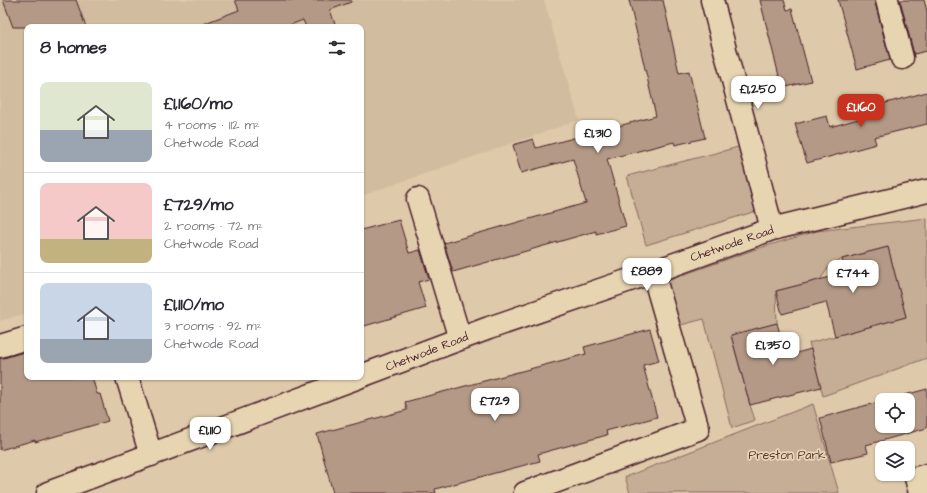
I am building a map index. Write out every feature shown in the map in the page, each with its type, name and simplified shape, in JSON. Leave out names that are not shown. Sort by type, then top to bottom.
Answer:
[{"type":"street","points":[[712,0],[772,229]]},
{"type":"street","points":[[887,0],[902,58]]},
{"type":"street","name":"Chetwode Road","points":[[364,375],[460,339],[772,229],[927,191]]},
{"type":"street","points":[[418,199],[460,339]]},
{"type":"street","points":[[525,493],[698,429],[653,272]]},
{"type":"street","points":[[0,346],[24,339]]},
{"type":"street","points":[[128,380],[151,455]]},
{"type":"street","name":"Chetwode Road","points":[[48,493],[352,380]]},
{"type":"street","points":[[920,493],[916,478],[927,475]]},
{"type":"shaded area","points":[[0,0],[544,0],[579,120],[364,195],[364,24],[24,24],[24,314],[0,321]]},
{"type":"green space","points":[[750,144],[766,208],[646,245],[627,176]]},
{"type":"green space","points":[[927,218],[927,358],[823,396],[809,343],[906,317],[888,247],[842,259],[828,268],[820,280],[776,291],[777,323],[731,336],[755,420],[732,428],[704,319],[669,328],[657,284],[756,249],[817,231]]},
{"type":"green space","name":"Preston Park","points":[[813,404],[839,493],[630,493],[625,477]]},
{"type":"building","points":[[3,0],[76,0],[85,24],[24,24],[24,27],[13,27]]},
{"type":"building","points":[[235,0],[351,0],[351,2],[330,10],[335,24],[305,24],[303,20],[293,24],[203,24],[239,10]]},
{"type":"building","points":[[629,0],[663,0],[679,73],[689,71],[705,138],[675,145],[674,142],[607,159],[626,226],[596,234],[596,231],[453,272],[444,243],[586,203],[573,159],[521,173],[513,145],[533,139],[536,148],[656,116]]},
{"type":"building","points":[[760,0],[784,0],[787,10],[792,9],[811,81],[782,88]]},
{"type":"building","points":[[838,0],[875,0],[890,60],[857,69]]},
{"type":"building","points":[[900,0],[924,0],[927,11],[927,51],[914,54]]},
{"type":"building","points":[[927,92],[927,124],[874,137],[876,144],[807,163],[795,124],[827,116],[830,127],[869,116],[867,108]]},
{"type":"building","points":[[399,220],[409,253],[420,250],[429,279],[418,282],[426,308],[364,326],[364,229]]},
{"type":"building","points":[[888,247],[906,317],[835,336],[826,302],[782,314],[776,291],[846,273],[842,259]]},
{"type":"building","points":[[777,323],[786,356],[811,349],[821,387],[750,405],[731,335]]},
{"type":"building","points":[[650,329],[659,361],[643,365],[657,417],[606,431],[607,435],[538,454],[540,461],[435,489],[436,493],[333,493],[317,434],[407,410],[405,402],[586,354],[584,347]]},
{"type":"building","points":[[24,352],[24,380],[93,380],[97,394],[100,394],[108,421],[35,442],[35,440],[0,450],[0,358]]},
{"type":"building","points":[[927,389],[927,428],[915,431],[915,393],[912,393]]},
{"type":"building","points":[[875,403],[875,433],[909,433],[880,441],[875,441],[875,442],[866,445],[868,453],[831,462],[820,418]]}]
